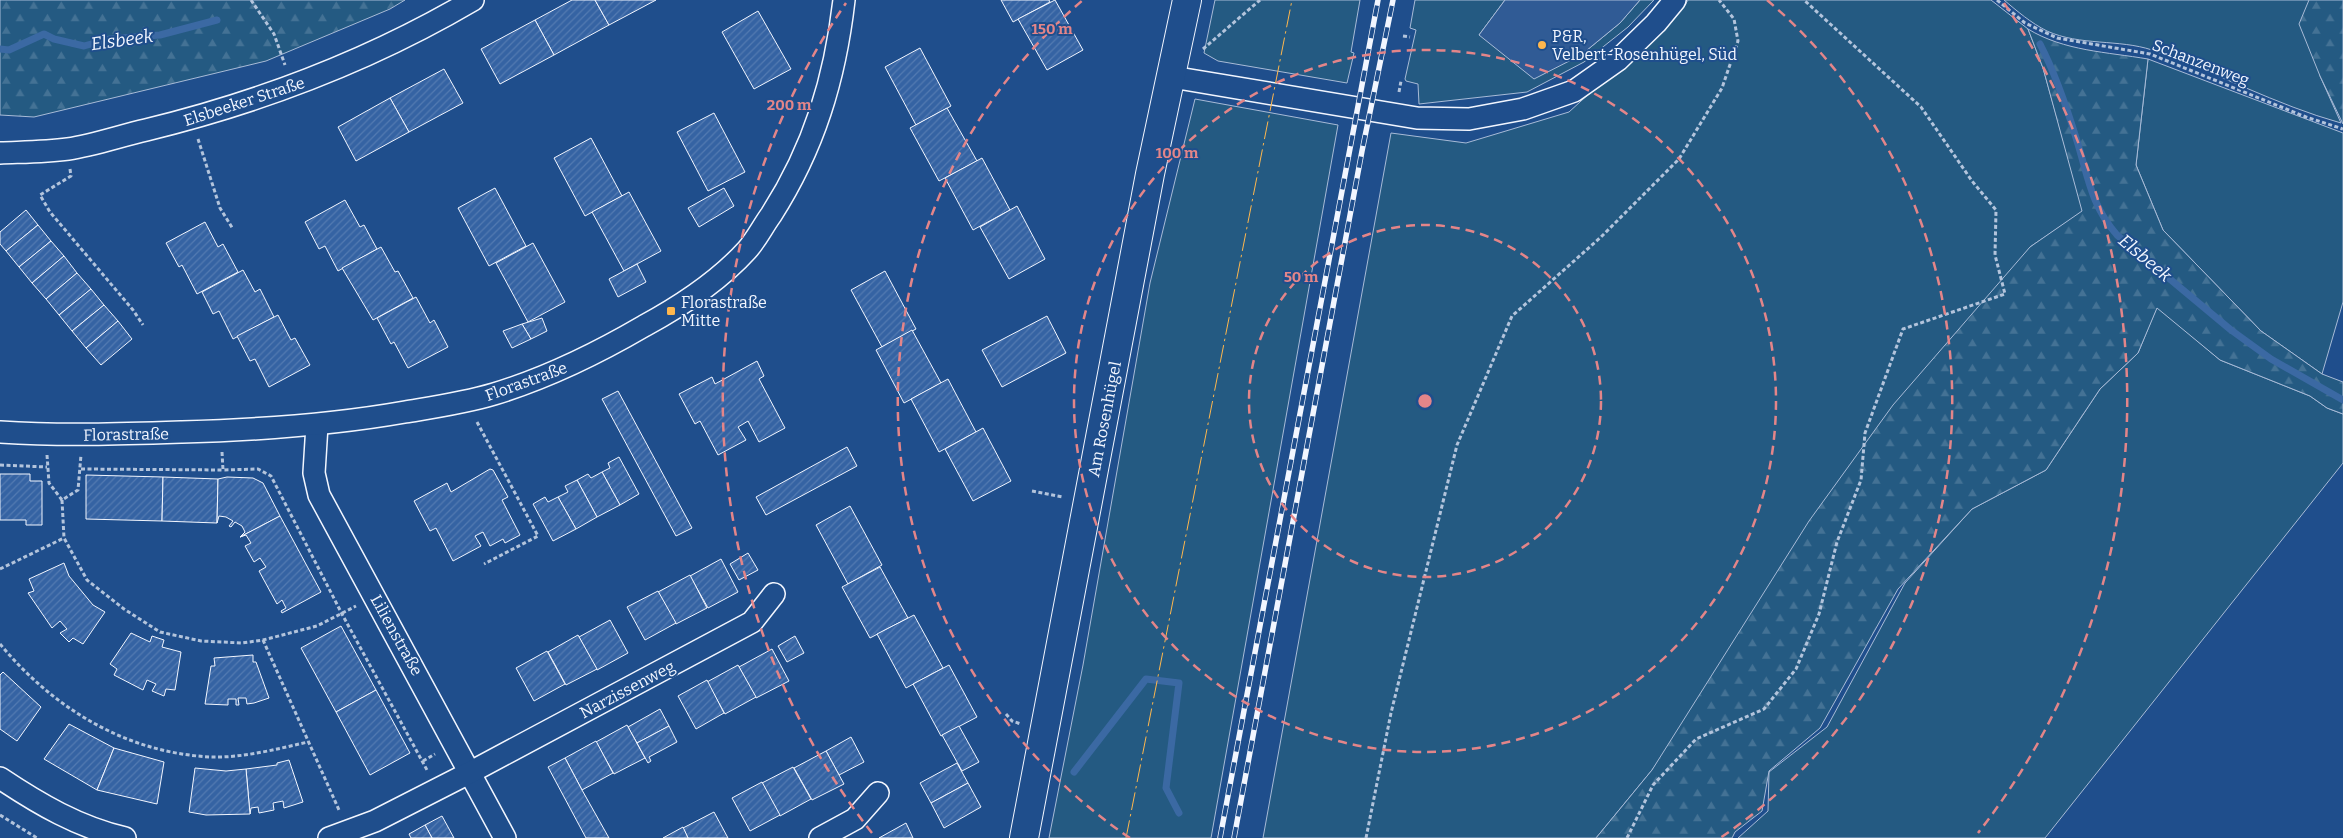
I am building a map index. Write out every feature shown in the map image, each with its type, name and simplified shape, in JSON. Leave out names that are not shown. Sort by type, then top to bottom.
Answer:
[{"type":"street","name":"Elsbeeker Straße","points":[[0,153],[69,149],[192,119],[293,86],[354,63],[473,0]]},
{"type":"street","name":"Florastraße","points":[[0,432],[80,435],[221,431],[317,425],[466,402],[535,380],[614,344],[671,311],[704,288],[748,249],[782,198],[805,154],[817,123],[838,49],[844,0]]},
{"type":"street","name":"Am Rosenhügel","points":[[1024,838],[1150,174],[1187,0]]},
{"type":"street","points":[[1172,77],[1417,118],[1469,119],[1523,109],[1574,91],[1618,60],[1656,23],[1675,0]]},
{"type":"street","name":"Lilienstraße","points":[[317,425],[314,473],[319,495],[471,772],[505,838]]},
{"type":"street","name":"Narzissenweg","points":[[329,838],[374,821],[471,772],[752,622],[774,594]]},
{"type":"street","points":[[0,778],[44,807],[97,832],[124,838]]},
{"type":"street","points":[[820,838],[855,819],[878,793]]},
{"type":"path","points":[[251,0],[274,34],[293,86]]},
{"type":"path","points":[[1200,51],[1260,0]]},
{"type":"path","points":[[1366,838],[1391,713],[1457,445],[1512,316],[1601,236],[1679,159],[1722,88],[1738,42],[1734,19],[1719,0]]},
{"type":"path","points":[[1627,838],[1653,785],[1696,739],[1764,709],[1796,669],[1819,614],[1837,542],[1861,480],[1866,432],[1903,329],[2005,294],[1995,255],[1996,210],[1972,181],[1922,107],[1804,0]]},
{"type":"path","name":"Schanzenweg","points":[[1997,0],[2025,23],[2057,38],[2150,54],[2306,117],[2343,128]]},
{"type":"path","points":[[1403,36],[1410,37]]},
{"type":"path","points":[[204,161],[220,208],[233,230]]},
{"type":"path","points":[[71,176],[40,195],[50,212],[133,310],[143,326]]},
{"type":"path","points":[[466,402],[538,536],[484,564]]},
{"type":"path","points":[[221,431],[223,470]]},
{"type":"path","points":[[46,435],[49,483],[62,500],[64,538],[87,580],[160,632],[200,641],[242,643],[263,640],[317,626],[357,606]]},
{"type":"path","points":[[62,500],[78,490],[81,469],[80,435]]},
{"type":"path","points":[[0,465],[47,467]]},
{"type":"path","points":[[81,469],[258,469],[271,476],[342,614],[437,789]]},
{"type":"path","points":[[1032,491],[1088,502]]},
{"type":"path","points":[[0,569],[64,538]]},
{"type":"path","points":[[263,640],[336,804]]},
{"type":"path","points":[[0,644],[38,685],[58,702],[101,728],[137,744],[212,757],[256,753],[308,742]]},
{"type":"path","points":[[1006,714],[1012,721]]},
{"type":"path","points":[[0,815],[37,838]]},
{"type":"green space","points":[[0,0],[405,0],[390,9],[266,61],[34,117],[0,115]]},
{"type":"green space","points":[[1215,0],[1360,0],[1351,52],[1354,53],[1347,83],[1218,61],[1204,53]]},
{"type":"green space","points":[[1415,0],[1505,0],[1479,35],[1581,55],[1620,23],[1640,0],[1654,0],[1628,27],[1584,62],[1527,92],[1419,104],[1418,84],[1406,81],[1405,79],[1416,30],[1410,28]]},
{"type":"green space","points":[[1688,0],[1991,0],[2028,29],[2043,68],[2083,211],[2030,247],[1652,770],[1596,838],[1263,838],[1391,133],[1466,143],[1569,112],[1683,8]]},
{"type":"green space","points":[[2004,0],[2309,0],[2320,76],[2341,123],[2293,107],[2152,50],[2126,44],[2086,41],[2060,36],[2035,24]]},
{"type":"green space","points":[[2309,0],[2343,0],[2343,124],[2320,76],[2299,24]]},
{"type":"green space","points":[[2028,29],[2056,42],[2071,46],[2148,59],[2136,165],[2163,230],[2261,331],[2322,374],[2343,382],[2343,414],[2327,408],[2310,396],[2220,360],[2157,308],[2138,353],[2100,389],[2046,470],[1972,509],[1898,589],[1820,728],[1769,771],[1762,811],[1735,832],[1732,838],[1596,838],[1652,770],[1809,521],[1893,405],[2030,247],[2082,211],[2043,68]]},
{"type":"green space","points":[[2148,59],[2343,133],[2343,302],[2322,374],[2261,331],[2163,230],[2136,165]]},
{"type":"green space","points":[[1195,99],[1338,125],[1211,838],[1049,838],[1083,665],[1150,283]]},
{"type":"green space","points":[[2157,307],[2220,360],[2310,396],[2327,408],[2343,414],[2343,463],[2045,838],[1738,838],[1768,811],[1769,772],[1827,727],[1905,583],[1972,509],[2046,470],[2100,389],[2138,353]]},
{"type":"shaded area","name":"P&R, Velbert-Rosenhügel, Süd","points":[[1505,0],[1640,0],[1620,23],[1581,55],[1534,79],[1479,35]]},
{"type":"building","points":[[572,0],[595,0],[609,25],[554,55],[535,20]]},
{"type":"building","points":[[595,0],[656,0],[609,25]]},
{"type":"building","points":[[1001,0],[1049,0],[1050,2],[1013,22]]},
{"type":"building","points":[[1055,0],[1083,50],[1047,70],[1018,19]]},
{"type":"building","points":[[758,11],[791,69],[754,89],[722,32]]},
{"type":"building","points":[[535,20],[554,55],[500,84],[481,49]]},
{"type":"building","points":[[920,48],[951,106],[916,125],[885,67]]},
{"type":"building","points":[[444,69],[463,103],[409,132],[390,98]]},
{"type":"building","points":[[390,98],[409,132],[356,161],[338,127]]},
{"type":"building","points":[[947,108],[977,161],[939,181],[910,128]]},
{"type":"building","points":[[714,113],[745,172],[708,191],[677,132]]},
{"type":"building","points":[[591,138],[622,196],[585,216],[554,158]]},
{"type":"building","points":[[982,158],[1010,210],[973,230],[945,178]]},
{"type":"building","points":[[495,188],[526,246],[489,266],[458,208]]},
{"type":"building","points":[[724,188],[734,206],[699,227],[688,208]]},
{"type":"building","points":[[629,192],[661,251],[624,271],[592,212]]},
{"type":"building","points":[[345,200],[360,227],[364,225],[377,249],[338,271],[325,246],[319,249],[305,222]]},
{"type":"building","points":[[1017,206],[1045,259],[1009,279],[980,227]]},
{"type":"building","points":[[26,210],[38,225],[6,251],[0,244],[0,232]]},
{"type":"building","points":[[205,222],[218,247],[223,244],[238,272],[197,294],[182,265],[179,267],[166,243]]},
{"type":"building","points":[[38,225],[51,241],[19,267],[6,251]]},
{"type":"building","points":[[51,241],[64,256],[32,283],[19,267]]},
{"type":"building","points":[[533,243],[565,302],[528,322],[496,263]]},
{"type":"building","points":[[381,247],[395,272],[398,271],[413,298],[373,320],[342,268]]},
{"type":"building","points":[[64,256],[77,273],[46,299],[32,283]]},
{"type":"building","points":[[637,264],[646,282],[618,297],[609,279]]},
{"type":"building","points":[[243,270],[255,292],[260,289],[274,317],[233,339],[219,311],[213,314],[202,292]]},
{"type":"building","points":[[885,271],[916,329],[882,347],[851,290]]},
{"type":"building","points":[[77,273],[91,289],[59,315],[46,299]]},
{"type":"building","points":[[91,289],[104,305],[72,331],[59,315]]},
{"type":"building","points":[[416,297],[430,323],[434,320],[448,347],[408,368],[394,342],[391,344],[377,318]]},
{"type":"building","points":[[104,305],[118,321],[86,348],[72,331]]},
{"type":"building","points":[[278,315],[291,340],[295,338],[310,365],[269,387],[255,359],[250,361],[237,336]]},
{"type":"building","points":[[1047,316],[1066,353],[1002,387],[982,350]]},
{"type":"building","points":[[542,318],[547,331],[531,339],[522,324]]},
{"type":"building","points":[[118,321],[132,339],[101,365],[86,348]]},
{"type":"building","points":[[522,324],[531,339],[512,348],[503,331]]},
{"type":"building","points":[[912,330],[941,383],[904,403],[876,350]]},
{"type":"building","points":[[757,361],[764,376],[759,379],[785,428],[759,442],[748,421],[738,427],[746,440],[718,455],[700,421],[695,424],[679,394],[712,377],[715,384]]},
{"type":"building","points":[[948,379],[976,432],[939,452],[911,399]]},
{"type":"building","points":[[618,391],[692,528],[676,536],[602,399]]},
{"type":"building","points":[[983,428],[1011,481],[973,501],[945,449]]},
{"type":"building","points":[[847,447],[857,466],[766,515],[756,497]]},
{"type":"building","points":[[619,457],[639,494],[620,505],[602,472],[610,468],[608,463]]},
{"type":"building","points":[[490,469],[493,470],[508,497],[502,500],[520,535],[505,543],[503,539],[490,546],[483,532],[475,536],[481,546],[453,561],[436,528],[430,531],[414,501],[447,483],[451,492]]},
{"type":"building","points":[[602,472],[620,505],[597,517],[577,480],[588,474],[591,478]]},
{"type":"building","points":[[0,474],[30,474],[30,481],[42,481],[42,525],[26,525],[26,520],[0,520]]},
{"type":"building","points":[[86,475],[163,477],[162,521],[86,519]]},
{"type":"building","points":[[163,477],[218,479],[217,523],[162,521]]},
{"type":"building","points":[[227,477],[253,478],[263,483],[280,516],[240,537],[245,532],[242,526],[235,522],[231,527],[229,526],[233,521],[219,516],[217,523],[218,479]]},
{"type":"building","points":[[577,480],[597,517],[576,529],[558,497],[568,492],[565,486]]},
{"type":"building","points":[[545,497],[548,502],[558,497],[576,529],[553,541],[533,504]]},
{"type":"building","points":[[850,506],[882,565],[848,584],[816,525]]},
{"type":"building","points":[[280,516],[321,592],[282,613],[281,611],[286,608],[282,600],[277,604],[259,571],[266,567],[260,558],[254,562],[245,546],[251,543],[246,535],[240,537]]},
{"type":"building","points":[[748,553],[758,570],[739,580],[730,564]]},
{"type":"building","points":[[721,559],[738,592],[708,608],[690,576]]},
{"type":"building","points":[[64,563],[69,576],[93,605],[105,612],[83,644],[73,638],[69,642],[60,633],[67,629],[60,621],[52,628],[28,593],[34,591],[29,579]]},
{"type":"building","points":[[880,567],[908,618],[870,638],[842,587]]},
{"type":"building","points":[[690,575],[707,608],[676,624],[658,592]]},
{"type":"building","points":[[658,591],[676,623],[645,640],[627,607]]},
{"type":"building","points":[[914,615],[943,668],[906,688],[877,634]]},
{"type":"building","points":[[610,620],[628,653],[597,670],[579,637]]},
{"type":"building","points":[[341,626],[376,690],[336,712],[301,648]]},
{"type":"building","points":[[131,633],[150,642],[152,636],[164,640],[162,647],[181,652],[175,690],[166,689],[164,696],[152,691],[156,684],[147,680],[143,690],[114,675],[117,669],[110,664]]},
{"type":"building","points":[[578,635],[597,669],[566,685],[548,652]]},
{"type":"building","points":[[795,636],[804,653],[787,662],[778,646]]},
{"type":"building","points":[[772,649],[789,681],[756,698],[739,667]]},
{"type":"building","points":[[547,651],[565,684],[534,701],[516,668]]},
{"type":"building","points":[[253,655],[253,662],[256,662],[269,698],[247,704],[246,698],[238,698],[239,705],[236,705],[236,699],[228,699],[228,705],[205,704],[211,666],[215,666],[214,658]]},
{"type":"building","points":[[738,665],[756,697],[725,714],[707,682]]},
{"type":"building","points":[[949,665],[977,717],[941,736],[913,684]]},
{"type":"building","points":[[3,672],[41,707],[17,741],[0,729],[0,675]]},
{"type":"building","points":[[707,680],[724,713],[696,729],[678,696]]},
{"type":"building","points":[[376,690],[410,753],[370,775],[336,712]]},
{"type":"building","points":[[660,709],[669,726],[637,743],[628,727]]},
{"type":"building","points":[[69,724],[114,748],[97,790],[44,759]]},
{"type":"building","points":[[627,725],[645,758],[614,774],[596,742]]},
{"type":"building","points":[[669,726],[677,742],[649,757],[651,761],[648,763],[637,743]]},
{"type":"building","points":[[959,726],[979,762],[962,771],[942,735]]},
{"type":"building","points":[[851,737],[864,762],[839,775],[826,751]]},
{"type":"building","points":[[596,741],[613,773],[582,790],[565,758]]},
{"type":"building","points":[[114,748],[164,762],[157,804],[97,790]]},
{"type":"building","points":[[826,751],[844,784],[812,800],[794,768]]},
{"type":"building","points":[[565,758],[609,838],[586,838],[548,767]]},
{"type":"building","points":[[289,760],[303,802],[284,808],[283,801],[273,803],[274,810],[259,813],[258,807],[251,808],[250,814],[246,769],[277,765],[277,763]]},
{"type":"building","points":[[957,763],[968,783],[931,803],[920,783]]},
{"type":"building","points":[[793,767],[811,799],[780,816],[762,783]]},
{"type":"building","points":[[195,768],[226,771],[246,769],[250,814],[206,815],[189,812]]},
{"type":"building","points":[[762,782],[780,815],[750,831],[732,798]]},
{"type":"building","points":[[968,783],[981,807],[944,828],[931,803]]},
{"type":"building","points":[[714,812],[728,838],[688,838],[683,828]]},
{"type":"building","points":[[442,816],[454,838],[432,838],[425,825]]},
{"type":"building","points":[[906,823],[913,838],[879,838]]},
{"type":"building","points":[[425,825],[432,838],[411,838],[409,834]]},
{"type":"building","points":[[683,827],[688,838],[663,838]]},
{"type":"waterway","name":"Elsbeek","points":[[0,49],[9,50],[44,34],[54,39],[84,46],[109,39],[160,35],[217,20]]},
{"type":"waterway","name":"Elsbeek","points":[[2040,44],[2065,104],[2091,190],[2101,213],[2117,235],[2231,330],[2271,359],[2343,400]]},
{"type":"waterway","points":[[1074,772],[1146,679],[1179,683],[1166,788],[1179,813]]},
{"type":"railway","points":[[1220,838],[1378,0]]},
{"type":"railway","points":[[1234,838],[1362,151],[1393,0]]},
{"type":"power","points":[[1126,838],[1292,0]]},
{"type":"place","name":"P&R, Velbert-Rosenhügel, Süd","points":[[1542,45]]},
{"type":"place","name":"Florastraße Mitte","points":[[671,311]]}]
